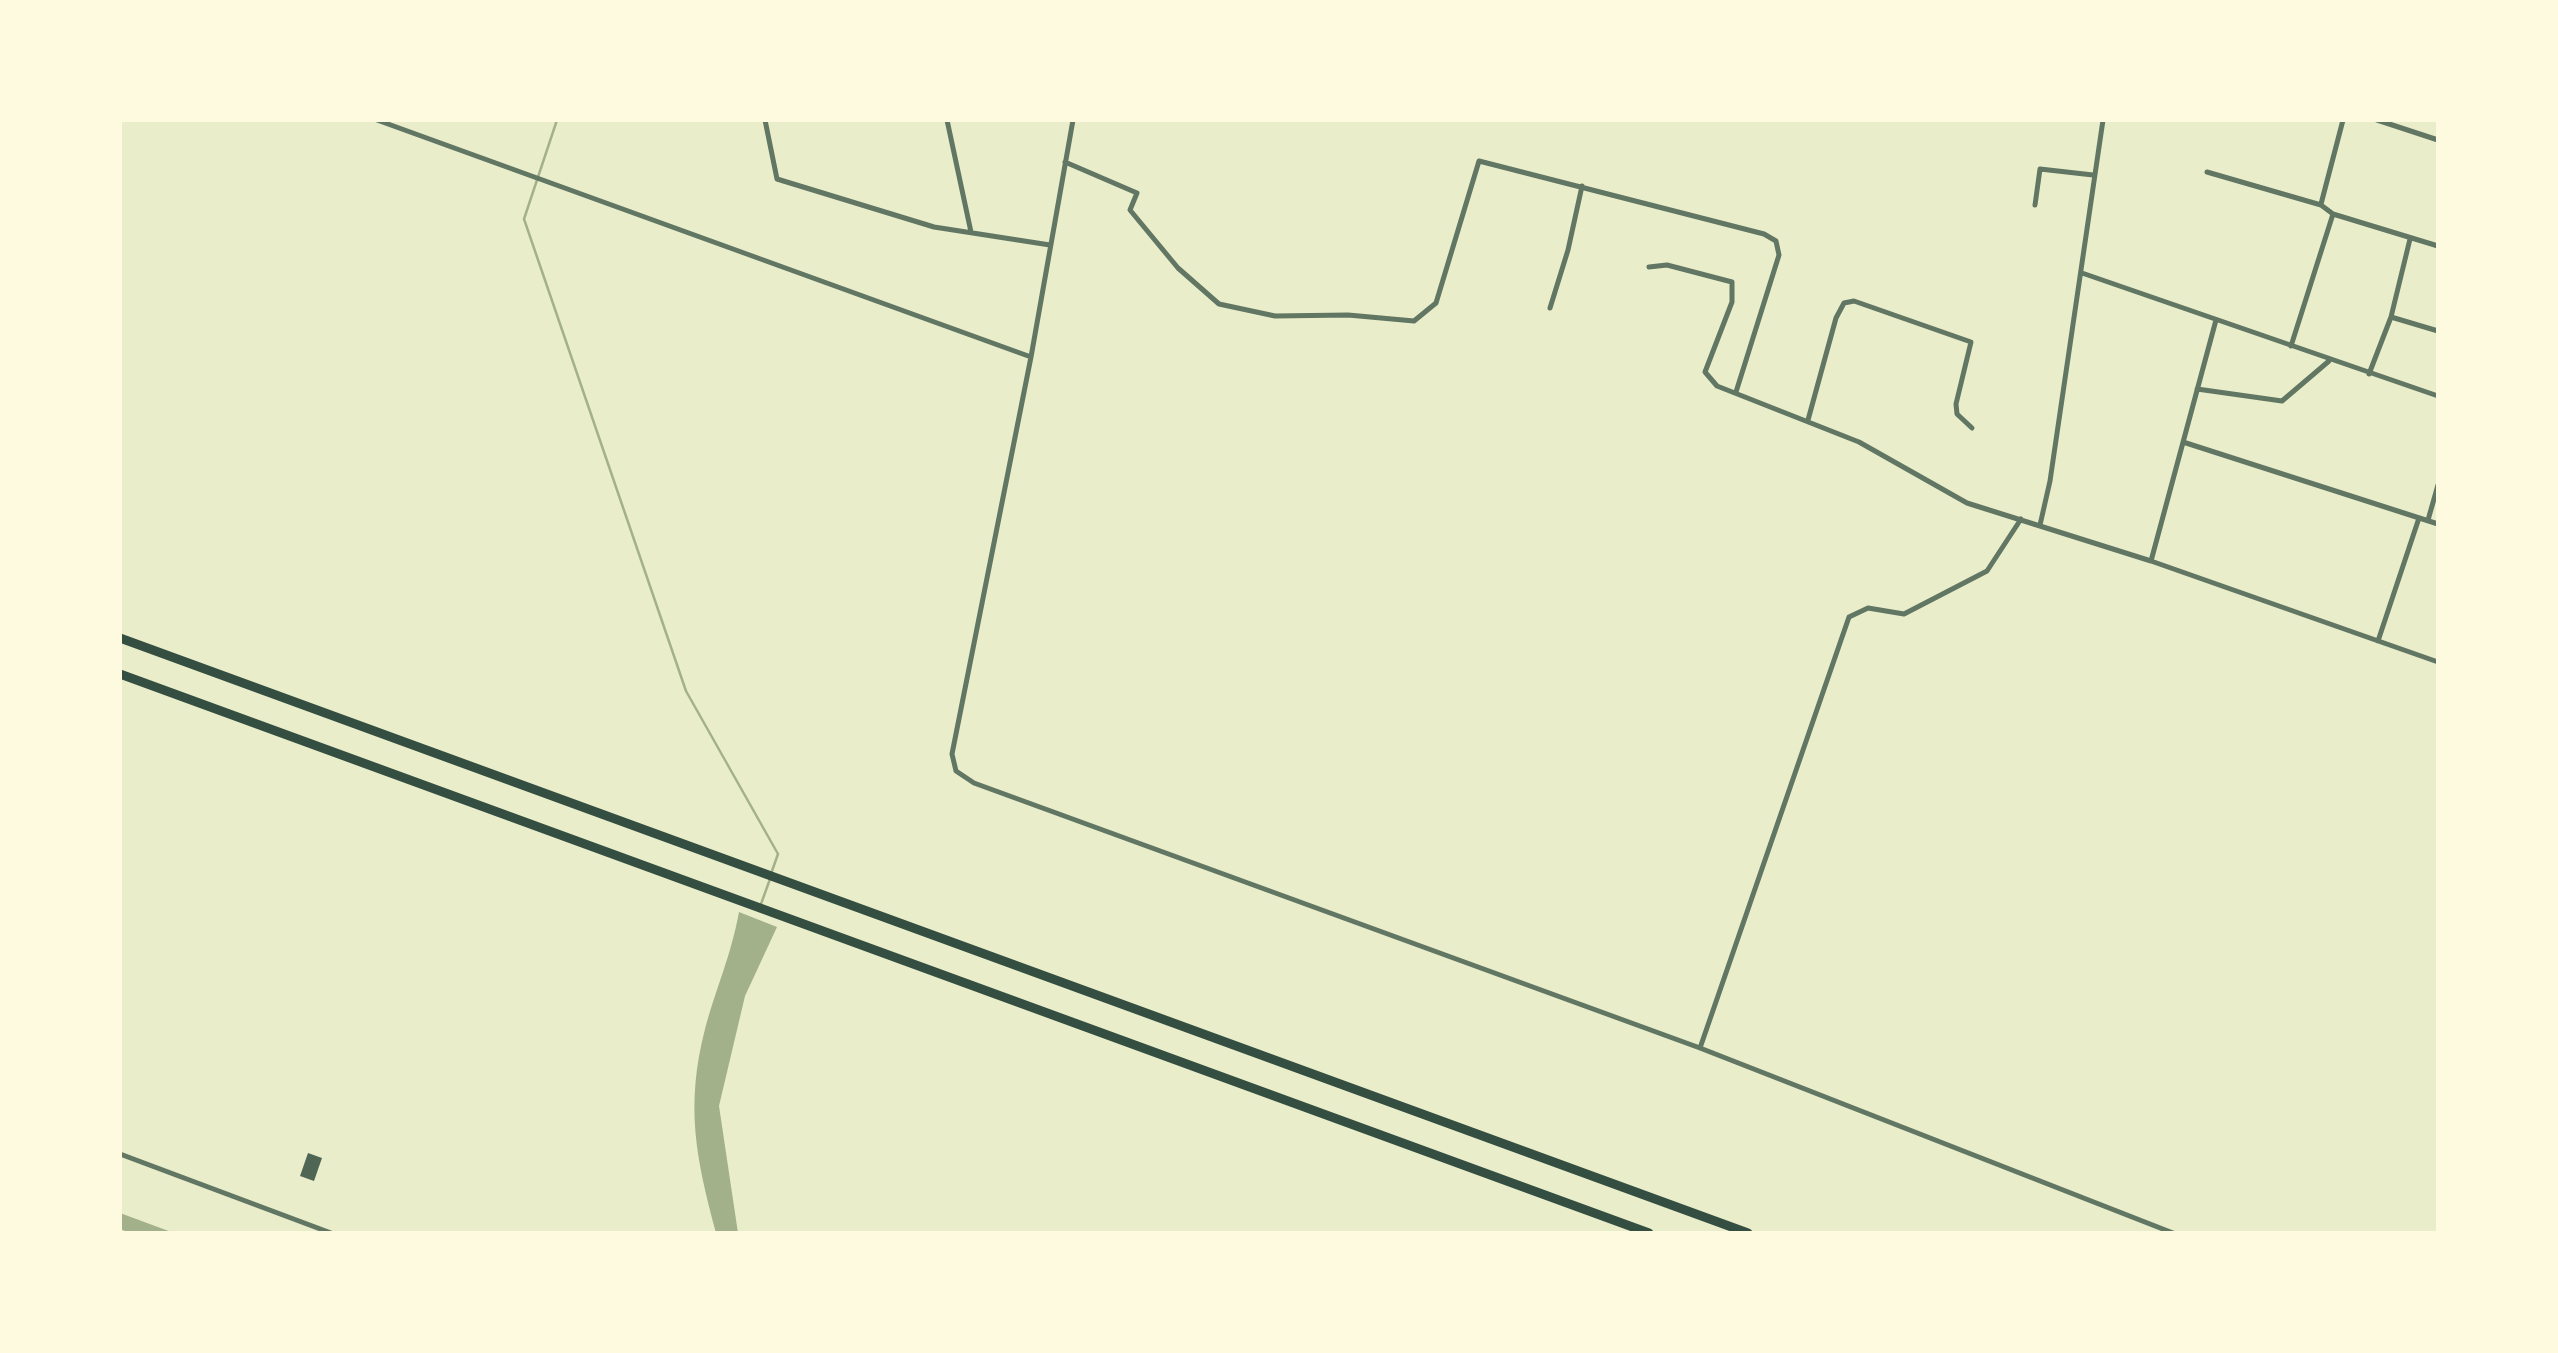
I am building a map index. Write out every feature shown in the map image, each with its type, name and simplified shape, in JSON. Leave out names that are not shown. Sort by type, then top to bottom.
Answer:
[{"type":"highway","points":[[120,638],[1748,1233]]},
{"type":"highway","points":[[120,674],[1648,1233]]},
{"type":"street","points":[[377,120],[1030,358]]},
{"type":"street","points":[[765,120],[777,179],[934,226],[1050,245]]},
{"type":"street","points":[[947,120],[971,232]]},
{"type":"street","points":[[1073,120],[952,754],[956,771],[974,782],[1700,1048],[2172,1233]]},
{"type":"street","points":[[2040,525],[2050,481],[2103,120]]},
{"type":"street","points":[[2321,205],[2342,120]]},
{"type":"street","points":[[2376,120],[2438,140]]},
{"type":"street","points":[[1065,162],[1137,193],[1130,210],[1178,268],[1219,304],[1275,316],[1348,314],[1414,321],[1436,304],[1479,161],[1764,234],[1776,241],[1779,256],[1736,392]]},
{"type":"street","points":[[2034,205],[2040,169],[2093,176]]},
{"type":"street","points":[[2206,172],[2321,205],[2333,214],[2438,246]]},
{"type":"street","points":[[1550,308],[1582,186]]},
{"type":"street","points":[[2292,346],[2333,214]]},
{"type":"street","points":[[2369,374],[2391,316],[2410,238]]},
{"type":"street","points":[[1649,267],[1667,265],[1732,282],[1732,302],[1706,372],[1717,386],[1858,442],[1947,494],[2438,662]]},
{"type":"street","points":[[2080,272],[2438,396]]},
{"type":"street","points":[[1808,420],[1836,318],[1844,303],[1854,301],[1971,342],[1956,404],[1957,414],[1972,428]]},
{"type":"street","points":[[2391,316],[2438,331]]},
{"type":"street","points":[[2151,562],[2216,320]]},
{"type":"street","points":[[2198,389],[2282,402],[2330,360]]},
{"type":"street","points":[[2183,442],[2438,524]]},
{"type":"street","points":[[2428,520],[2438,484]]},
{"type":"street","points":[[2378,642],[2419,518]]},
{"type":"street","points":[[1700,1048],[1849,617],[1868,608],[1904,614],[1987,571],[2021,519]]},
{"type":"street","points":[[120,1154],[331,1233]]},
{"type":"shaded area","points":[[739,912],[777,927],[745,996],[719,1106],[738,1233],[716,1233],[698,1156],[695,1083],[705,1029]]},
{"type":"shaded area","points":[[120,1213],[174,1233],[130,1233],[120,1229]]},
{"type":"building","points":[[308,1153],[322,1158],[314,1181],[300,1176]]},
{"type":"waterway","points":[[557,120],[524,219],[686,691],[778,854],[772,871]]},
{"type":"waterway","points":[[761,904],[770,879]]}]
